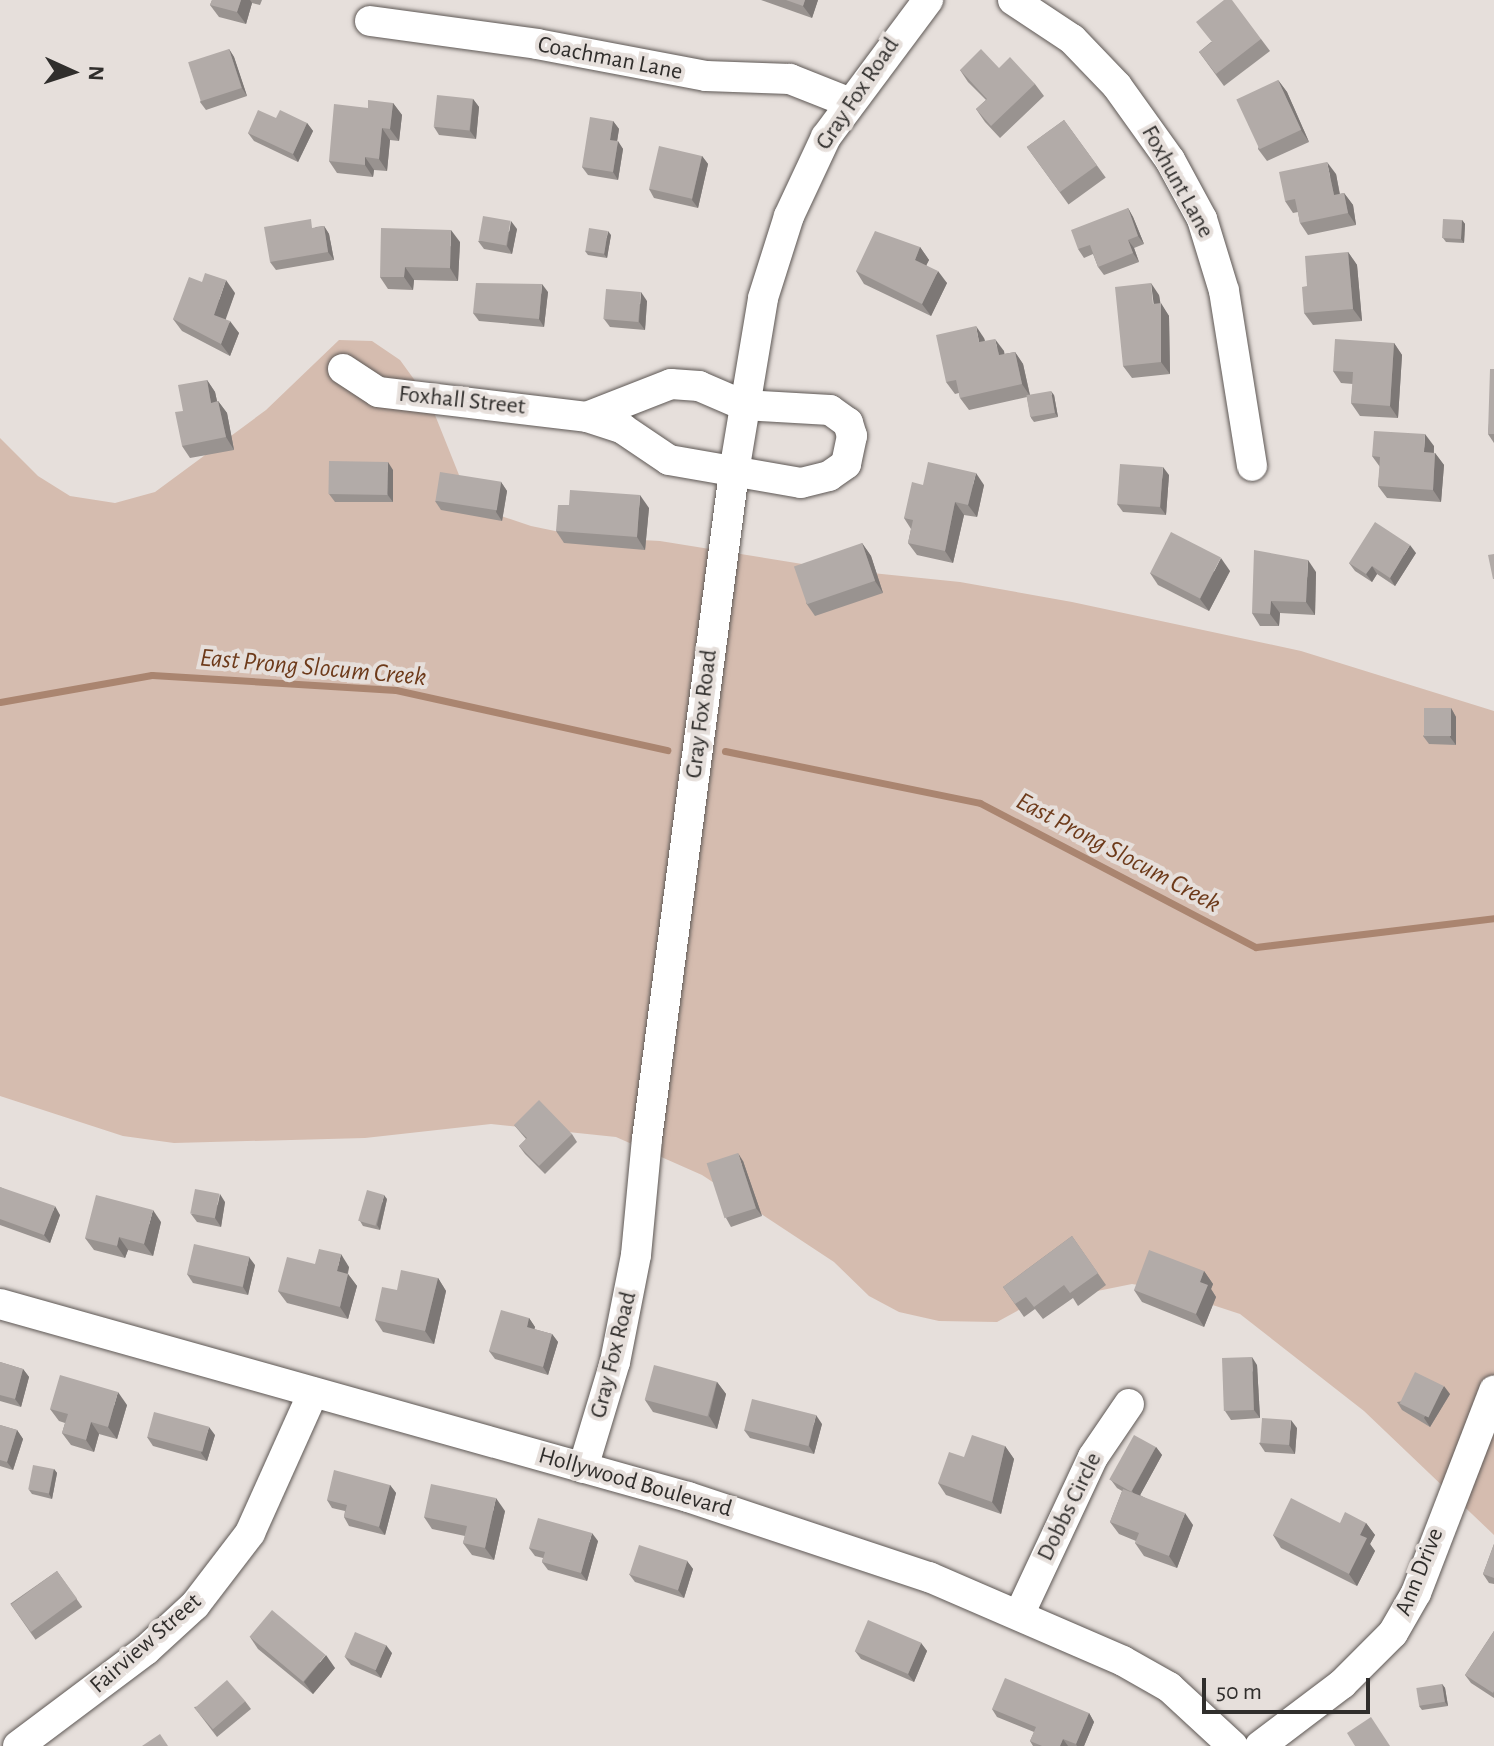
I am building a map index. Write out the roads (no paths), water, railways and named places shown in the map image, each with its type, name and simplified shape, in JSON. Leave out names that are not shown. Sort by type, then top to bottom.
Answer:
[{"type":"street","name":"Gray Fox Road","points":[[583,1468],[633,1279],[734,472],[759,313],[784,229],[806,176],[848,102],[928,0]]},
{"type":"street","name":"Foxhunt Lane","points":[[1013,0],[1072,39],[1117,86],[1170,160],[1202,219],[1224,291],[1252,466]]},
{"type":"street","name":"Coachman Lane","points":[[370,21],[552,47],[706,76],[790,79],[848,102]]},
{"type":"street","name":"Foxhall Street","points":[[343,369],[378,392],[587,417],[623,429],[669,460],[801,483],[829,476],[846,464],[850,449],[848,423],[830,410],[743,405],[699,386],[671,384],[587,417]]},
{"type":"street","name":"Hollywood Boulevard","points":[[0,1304],[583,1468],[876,1558],[1019,1615],[1123,1661],[1169,1687],[1233,1746]]},
{"type":"street","name":"Ann Drive","points":[[1260,1746],[1342,1684],[1393,1633],[1416,1593],[1494,1391]]},
{"type":"street","name":"Fairview Street","points":[[18,1746],[146,1650],[195,1605],[250,1533],[313,1393]]},
{"type":"street","name":"Dobbs Circle","points":[[1019,1615],[1093,1457],[1129,1404]]},
{"type":"waterway","name":"East Prong Slocum Creek","points":[[0,702],[152,675],[396,690],[667,750]]},
{"type":"waterway","name":"East Prong Slocum Creek","points":[[725,751],[980,803],[1256,947],[1494,918]]}]
